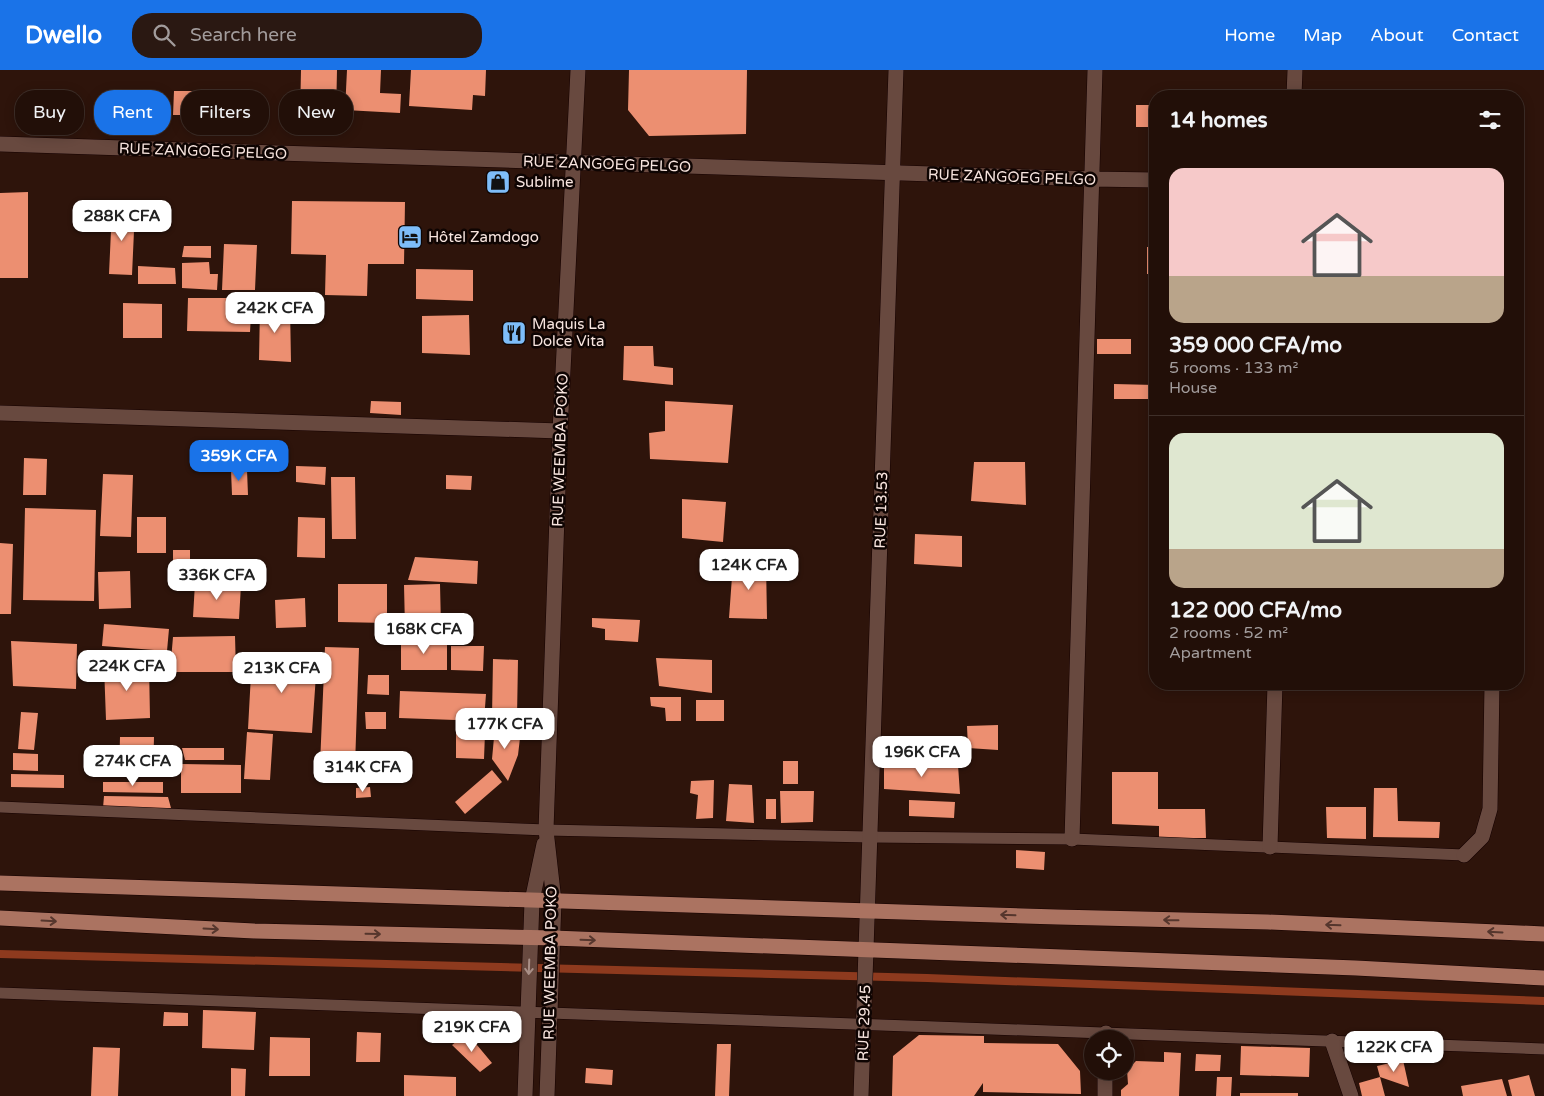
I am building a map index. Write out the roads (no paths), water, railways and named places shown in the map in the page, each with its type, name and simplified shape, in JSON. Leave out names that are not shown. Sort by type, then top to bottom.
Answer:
[{"type":"main road","points":[[0,883],[532,901],[1268,922],[1544,934]]},
{"type":"main road","points":[[0,918],[254,931],[553,938],[1356,968],[1544,978]]},
{"type":"street","name":"RUE WEEMBA POKO","points":[[547,1096],[554,901],[546,830],[560,432],[578,70]]},
{"type":"street","name":"RUE 13.53","points":[[866,950],[894,173],[896,70]]},
{"type":"street","points":[[1072,839],[1095,70]]},
{"type":"street","points":[[1294,90],[1295,70]]},
{"type":"street","name":"RUE ZANGOEG PELGO","points":[[0,144],[1091,180],[1149,180]]},
{"type":"street","points":[[0,412],[560,432]]},
{"type":"street","points":[[1270,847],[1275,690]]},
{"type":"street","points":[[1464,855],[1482,837],[1490,809],[1492,690]]},
{"type":"street","name":"RUE WEEMBA POKO","points":[[524,1096],[532,901],[546,830]]},
{"type":"street","name":"RUE 29.45","points":[[861,1096],[866,950]]},
{"type":"street","points":[[1332,1041],[1351,1096]]},
{"type":"street","points":[[1105,1096],[1106,1080]]},
{"type":"lane","points":[[0,807],[546,830],[1072,839],[1464,855]]},
{"type":"lane","points":[[0,993],[864,1024],[1084,1035]]},
{"type":"lane","points":[[1134,1037],[1332,1041],[1544,1049]]},
{"type":"waterway","points":[[0,954],[927,978],[1544,1001]]},
{"type":"place","name":"Sublime","points":[[498,182]]},
{"type":"place","name":"Hôtel Zamdogo","points":[[410,237]]},
{"type":"place","name":"Maquis La Dolce Vita","points":[[514,333]]}]
